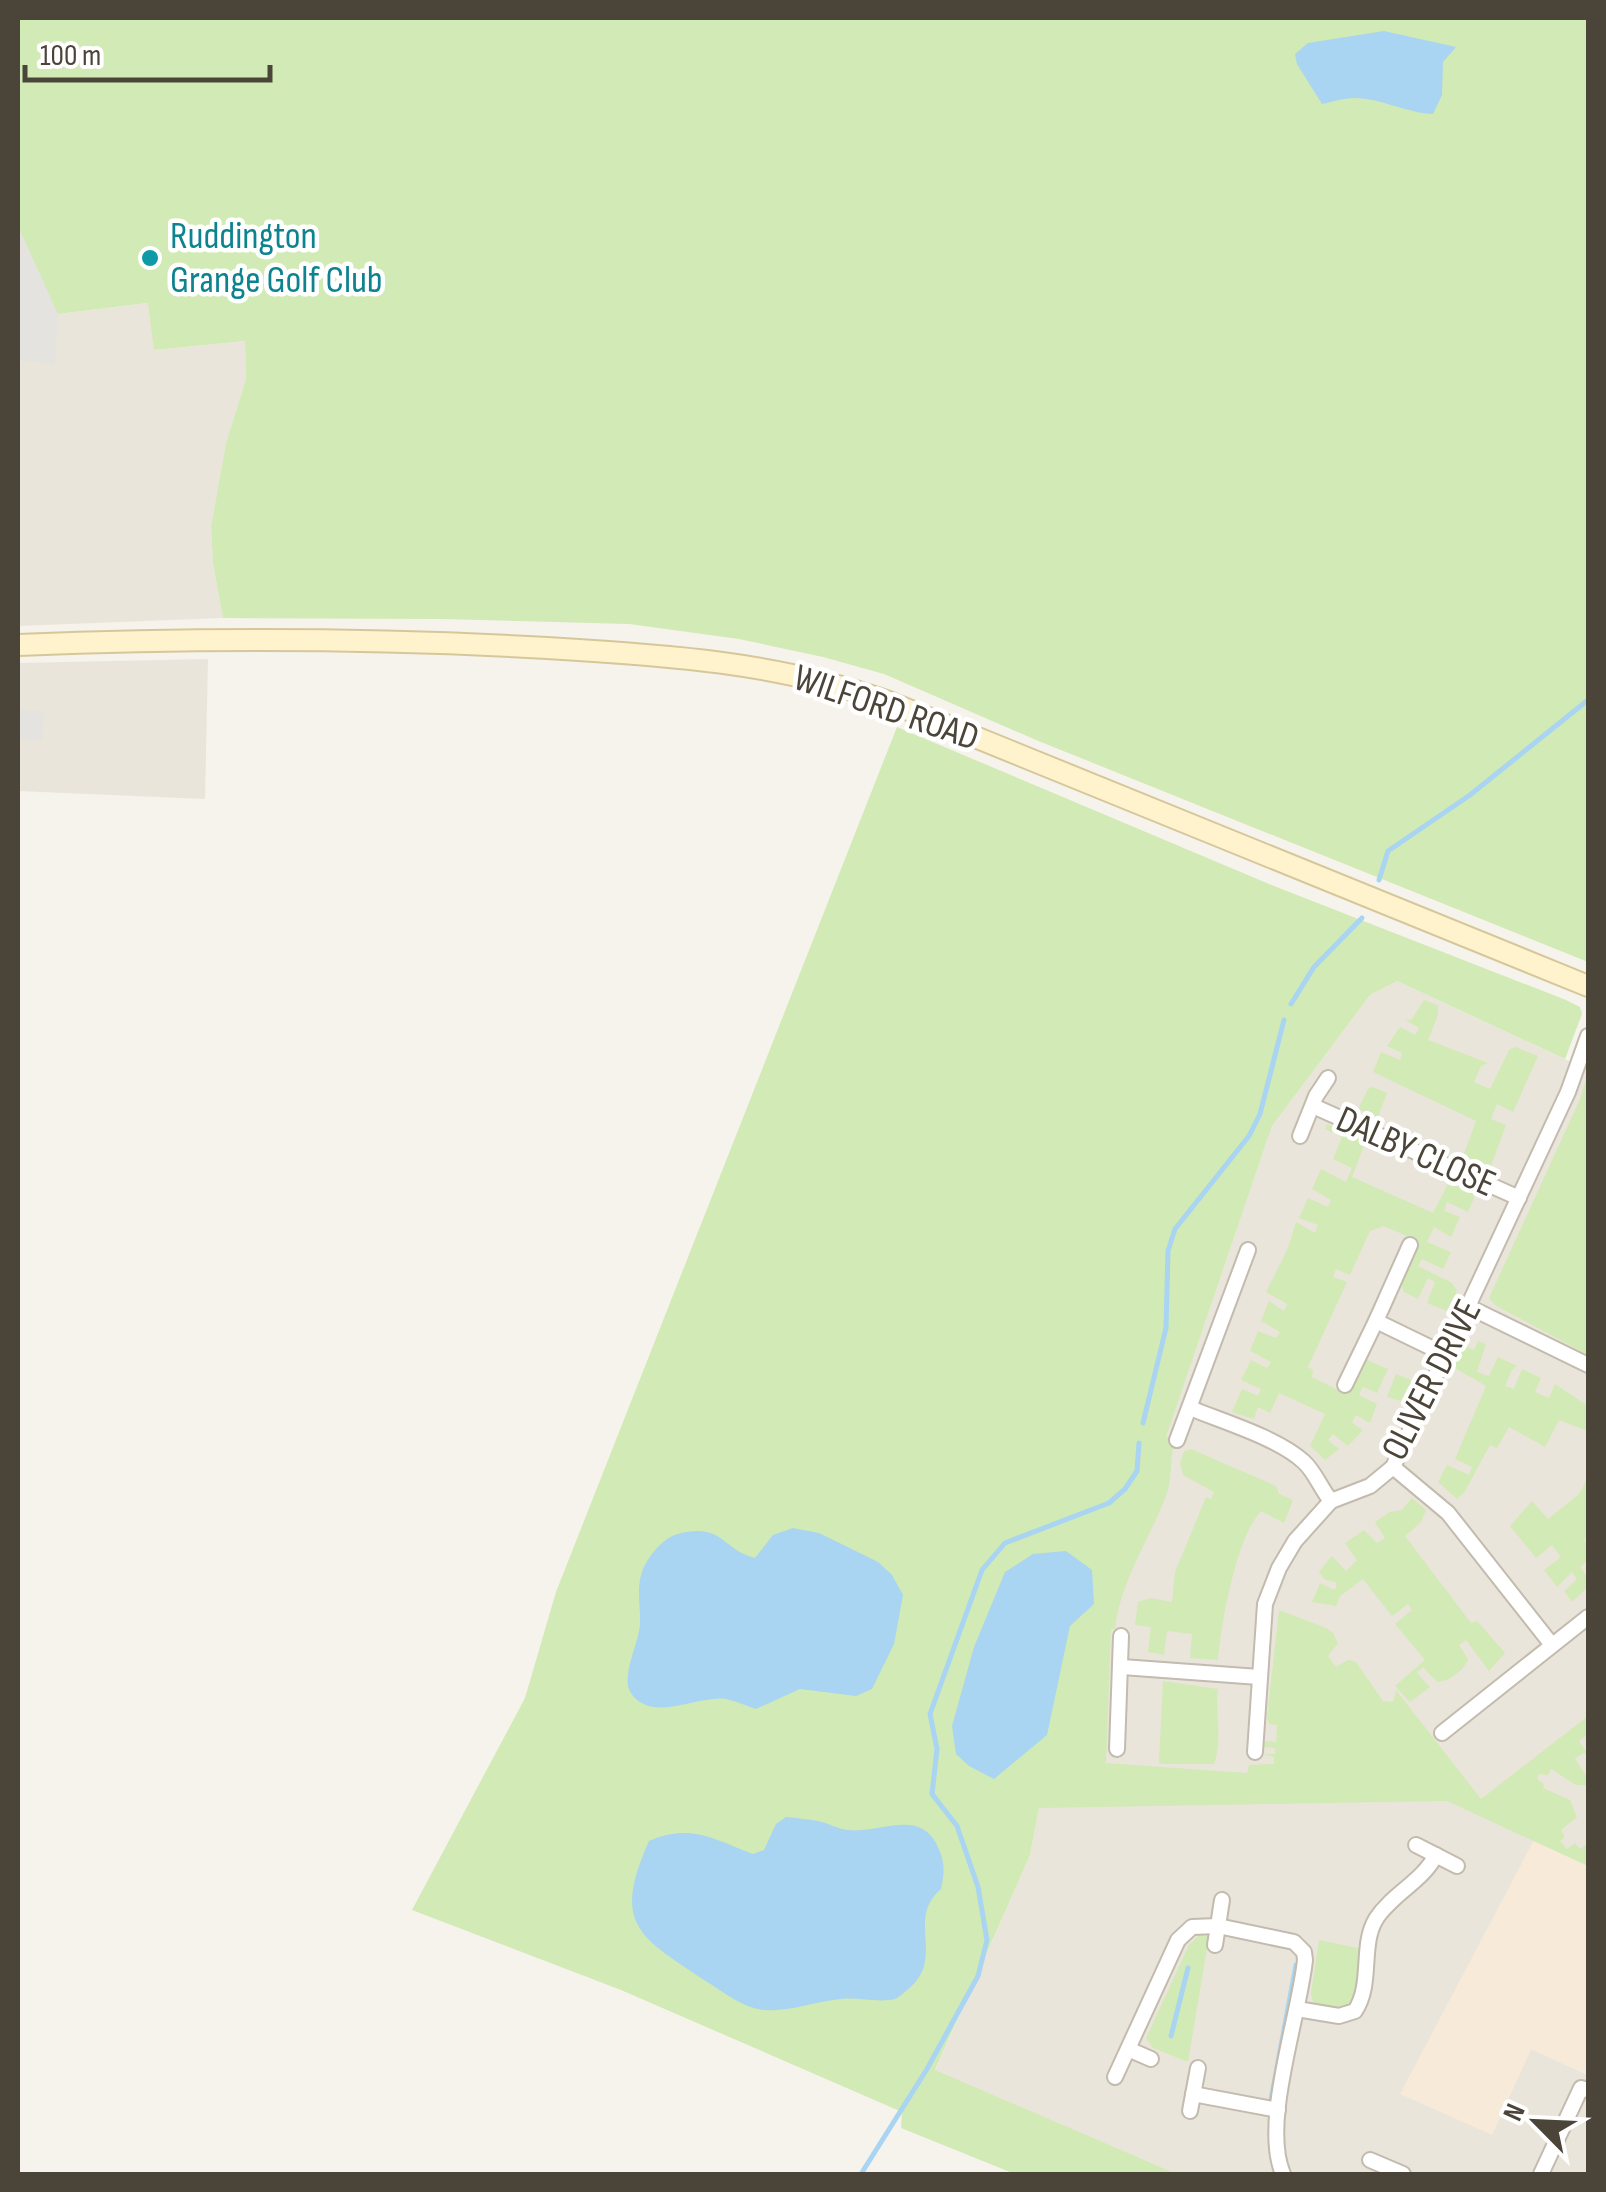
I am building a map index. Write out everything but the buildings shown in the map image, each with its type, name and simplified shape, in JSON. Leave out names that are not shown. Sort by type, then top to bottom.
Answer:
[{"type":"main road","name":"WILFORD ROAD","points":[[18,646],[240,640],[441,642],[709,660],[797,674],[889,702],[1588,986]]},
{"type":"street","name":"OLIVER DRIVE","points":[[1255,1752],[1265,1604],[1279,1568],[1295,1541],[1331,1501],[1370,1486],[1393,1466],[1568,1092],[1588,1036]]},
{"type":"street","points":[[1300,1136],[1328,1078]]},
{"type":"street","name":"DALBY CLOSE","points":[[1312,1106],[1519,1198]]},
{"type":"street","points":[[1344,1385],[1410,1245]]},
{"type":"street","points":[[1177,1440],[1248,1250]]},
{"type":"street","points":[[1469,1306],[1588,1365]]},
{"type":"street","points":[[1376,1321],[1446,1355]]},
{"type":"street","points":[[1190,1408],[1291,1452],[1308,1465],[1331,1501]]},
{"type":"street","points":[[1393,1466],[1448,1513],[1552,1645]]},
{"type":"street","points":[[1442,1733],[1588,1617]]},
{"type":"street","points":[[1117,1749],[1122,1636]]},
{"type":"street","points":[[1122,1667],[1259,1677]]},
{"type":"street","points":[[1416,1845],[1457,1866]]},
{"type":"street","points":[[1297,2009],[1339,2016],[1358,2007],[1375,1921],[1429,1868],[1436,1855]]},
{"type":"street","points":[[1215,1945],[1222,1900]]},
{"type":"street","points":[[1115,2077],[1182,1934],[1198,1924],[1218,1926],[1286,1939],[1299,1946],[1305,1960],[1278,2110],[1276,2143],[1283,2174]]},
{"type":"street","points":[[1128,2049],[1150,2059]]},
{"type":"street","points":[[1190,2111],[1198,2068]]},
{"type":"street","points":[[1541,2174],[1585,2089]]},
{"type":"street","points":[[1193,2094],[1278,2110]]},
{"type":"street","points":[[1370,2160],[1401,2174]]},
{"type":"shaded area","points":[[18,226],[58,314],[55,364],[18,361]]},
{"type":"shaded area","points":[[149,303],[155,350],[245,341],[246,379],[226,443],[211,526],[223,618],[18,626],[18,361],[55,364],[58,314]]},
{"type":"shaded area","points":[[208,659],[205,799],[18,791],[18,663]]},
{"type":"shaded area","points":[[18,710],[44,711],[42,741],[18,739]]},
{"type":"shaded area","points":[[1397,981],[1588,1070],[1588,1866],[1535,1840],[1492,2134],[1531,2049],[1588,2075],[1588,2174],[1177,2174],[935,2071],[1030,1855],[1039,1808],[1272,1126],[1370,995]]},
{"type":"shaded area","points":[[1534,1840],[1588,1866],[1588,2075],[1531,2049],[1492,2135],[1400,2094]]},
{"type":"green space","name":"Ruddington Grange Golf Club","points":[[18,18],[1588,18],[1588,962],[1036,740],[884,674],[823,657],[739,639],[629,624],[223,618],[211,526],[226,443],[246,379],[245,341],[154,350],[148,303],[58,314],[55,364],[18,361]]},
{"type":"green space","points":[[897,727],[1274,886],[1566,1000],[1580,1007],[1582,1014],[1565,1059],[1397,981],[1370,995],[1272,1126],[1166,1437],[1175,1441],[1168,1489],[1129,1577],[1115,1629],[1111,1629],[1106,1763],[1247,1773],[1249,1765],[1274,1764],[1274,1757],[1263,1754],[1275,1754],[1275,1748],[1263,1747],[1264,1741],[1276,1742],[1277,1725],[1269,1724],[1267,1717],[1279,1610],[1333,1633],[1338,1643],[1328,1656],[1336,1667],[1348,1660],[1356,1662],[1383,1701],[1393,1702],[1396,1690],[1481,1799],[1588,1716],[1588,1740],[1585,1736],[1579,1741],[1588,1754],[1575,1759],[1588,1778],[1588,1785],[1576,1785],[1551,1769],[1548,1775],[1539,1774],[1537,1779],[1544,1784],[1543,1788],[1570,1800],[1577,1817],[1561,1830],[1565,1837],[1560,1841],[1567,1849],[1575,1843],[1580,1849],[1588,1843],[1588,1866],[1447,1801],[1039,1808],[1030,1855],[935,2070],[1177,2174],[1015,2174],[901,2128],[902,2112],[621,1990],[412,1910],[525,1698],[556,1592]]},
{"type":"green space","points":[[1424,1000],[1438,1005],[1428,1040],[1488,1063],[1481,1066],[1474,1082],[1490,1089],[1509,1050],[1515,1047],[1538,1056],[1513,1112],[1497,1104],[1491,1119],[1506,1125],[1491,1166],[1463,1156],[1476,1121],[1373,1072],[1381,1052],[1400,1060],[1402,1053],[1387,1046],[1400,1027],[1415,1035],[1419,1028],[1405,1020],[1411,1020]]},
{"type":"green space","points":[[1588,1073],[1588,1355],[1495,1305],[1489,1298],[1580,1099]]},
{"type":"green space","points":[[1368,1089],[1387,1093],[1378,1117],[1358,1109]]},
{"type":"green space","points":[[1327,1124],[1366,1140],[1352,1177],[1433,1213],[1449,1182],[1473,1191],[1474,1198],[1468,1212],[1447,1202],[1444,1211],[1460,1217],[1451,1237],[1434,1227],[1427,1242],[1451,1252],[1443,1269],[1422,1259],[1418,1266],[1452,1283],[1457,1291],[1447,1311],[1427,1303],[1435,1282],[1428,1278],[1418,1299],[1404,1292],[1401,1285],[1420,1242],[1384,1226],[1370,1231],[1350,1275],[1336,1269],[1333,1277],[1347,1282],[1308,1367],[1313,1370],[1312,1377],[1348,1395],[1367,1360],[1388,1369],[1377,1393],[1363,1387],[1359,1395],[1377,1404],[1370,1423],[1356,1415],[1352,1423],[1363,1430],[1348,1446],[1333,1434],[1328,1440],[1339,1449],[1325,1460],[1310,1446],[1325,1414],[1279,1393],[1270,1413],[1258,1407],[1254,1419],[1232,1412],[1242,1389],[1258,1396],[1261,1389],[1241,1380],[1251,1360],[1267,1368],[1271,1362],[1250,1351],[1258,1331],[1276,1338],[1280,1332],[1261,1321],[1269,1301],[1284,1311],[1287,1304],[1266,1292],[1296,1222],[1315,1233],[1318,1225],[1299,1218],[1308,1198],[1328,1207],[1331,1200],[1312,1189],[1321,1169],[1346,1182],[1352,1168],[1333,1159],[1342,1137],[1325,1129]]},
{"type":"green space","points":[[1478,1341],[1486,1344],[1477,1372],[1489,1376],[1498,1357],[1517,1366],[1505,1386],[1514,1389],[1522,1369],[1541,1378],[1535,1392],[1549,1398],[1555,1384],[1588,1406],[1588,1431],[1559,1420],[1545,1447],[1509,1427],[1497,1448],[1490,1445],[1457,1499],[1438,1482],[1447,1465],[1469,1475],[1472,1467],[1455,1459],[1486,1386],[1451,1366],[1460,1344],[1474,1350]]},
{"type":"green space","points":[[1396,1374],[1414,1381],[1404,1402],[1387,1397]]},
{"type":"green space","points":[[1191,1449],[1276,1486],[1279,1494],[1293,1500],[1284,1523],[1261,1511],[1244,1540],[1226,1604],[1218,1660],[1190,1658],[1192,1634],[1167,1631],[1164,1655],[1148,1652],[1151,1627],[1135,1625],[1138,1602],[1150,1598],[1172,1602],[1175,1572],[1206,1497],[1211,1499],[1214,1492],[1183,1475],[1180,1463],[1184,1451]]},
{"type":"green space","points":[[1588,1477],[1588,1536],[1584,1540],[1588,1560],[1580,1567],[1588,1578],[1588,1587],[1572,1602],[1564,1591],[1577,1579],[1572,1572],[1557,1587],[1544,1570],[1561,1557],[1552,1545],[1536,1558],[1510,1526],[1532,1501],[1548,1519],[1579,1494]]},
{"type":"green space","points":[[1412,1498],[1426,1510],[1421,1522],[1405,1536],[1471,1623],[1477,1621],[1505,1653],[1489,1671],[1466,1640],[1459,1645],[1468,1659],[1463,1668],[1437,1682],[1423,1667],[1417,1673],[1430,1687],[1410,1702],[1395,1686],[1425,1660],[1395,1624],[1412,1610],[1408,1604],[1392,1616],[1363,1579],[1340,1596],[1336,1606],[1312,1602],[1320,1583],[1335,1590],[1337,1583],[1324,1579],[1319,1572],[1332,1556],[1346,1571],[1357,1560],[1345,1543],[1364,1530],[1377,1543],[1385,1538],[1375,1522],[1390,1512],[1402,1510]]},
{"type":"green space","points":[[1163,1681],[1218,1689],[1218,1746],[1214,1764],[1159,1762]]},
{"type":"green space","points":[[1198,1936],[1209,1936],[1188,2062],[1153,2048],[1146,2038],[1189,1945]]},
{"type":"green space","points":[[1319,1940],[1362,1949],[1354,1998],[1340,2009],[1313,2002]]},
{"type":"water","points":[[1384,31],[1456,47],[1443,62],[1442,95],[1433,114],[1364,99],[1322,104],[1297,64],[1295,54],[1308,43]]},
{"type":"water","points":[[793,1528],[819,1533],[878,1562],[892,1575],[903,1595],[894,1644],[872,1689],[856,1696],[800,1689],[756,1709],[726,1699],[656,1707],[636,1699],[629,1690],[628,1679],[640,1625],[639,1585],[644,1566],[657,1548],[673,1536],[704,1532],[755,1558],[773,1535]]},
{"type":"water","points":[[1066,1551],[1092,1570],[1094,1604],[1070,1626],[1047,1735],[994,1779],[956,1754],[952,1726],[974,1647],[1005,1572],[1033,1554]]},
{"type":"water","points":[[786,1817],[848,1830],[908,1825],[919,1827],[936,1843],[943,1860],[943,1876],[941,1889],[926,1913],[924,1965],[918,1978],[895,1999],[841,1999],[784,2009],[757,2009],[733,1999],[681,1965],[648,1939],[638,1925],[633,1892],[649,1841],[690,1833],[753,1854],[764,1850],[776,1824]]},
{"type":"waterway","points":[[1379,880],[1388,851],[1470,795],[1588,700]]},
{"type":"waterway","points":[[1291,1004],[1314,967],[1362,918]]},
{"type":"waterway","points":[[1143,1423],[1166,1328],[1168,1251],[1175,1229],[1249,1136],[1260,1114],[1284,1020]]},
{"type":"waterway","points":[[861,2174],[927,2069],[978,1976],[987,1940],[978,1887],[957,1826],[932,1794],[937,1749],[930,1714],[982,1570],[1005,1543],[1109,1503],[1137,1471],[1139,1443]]},
{"type":"waterway","points":[[1271,2100],[1296,1965]]},
{"type":"waterway","points":[[1171,2036],[1188,1968]]},
{"type":"place","name":"Ruddington Grange Golf Club","points":[[150,258]]}]
